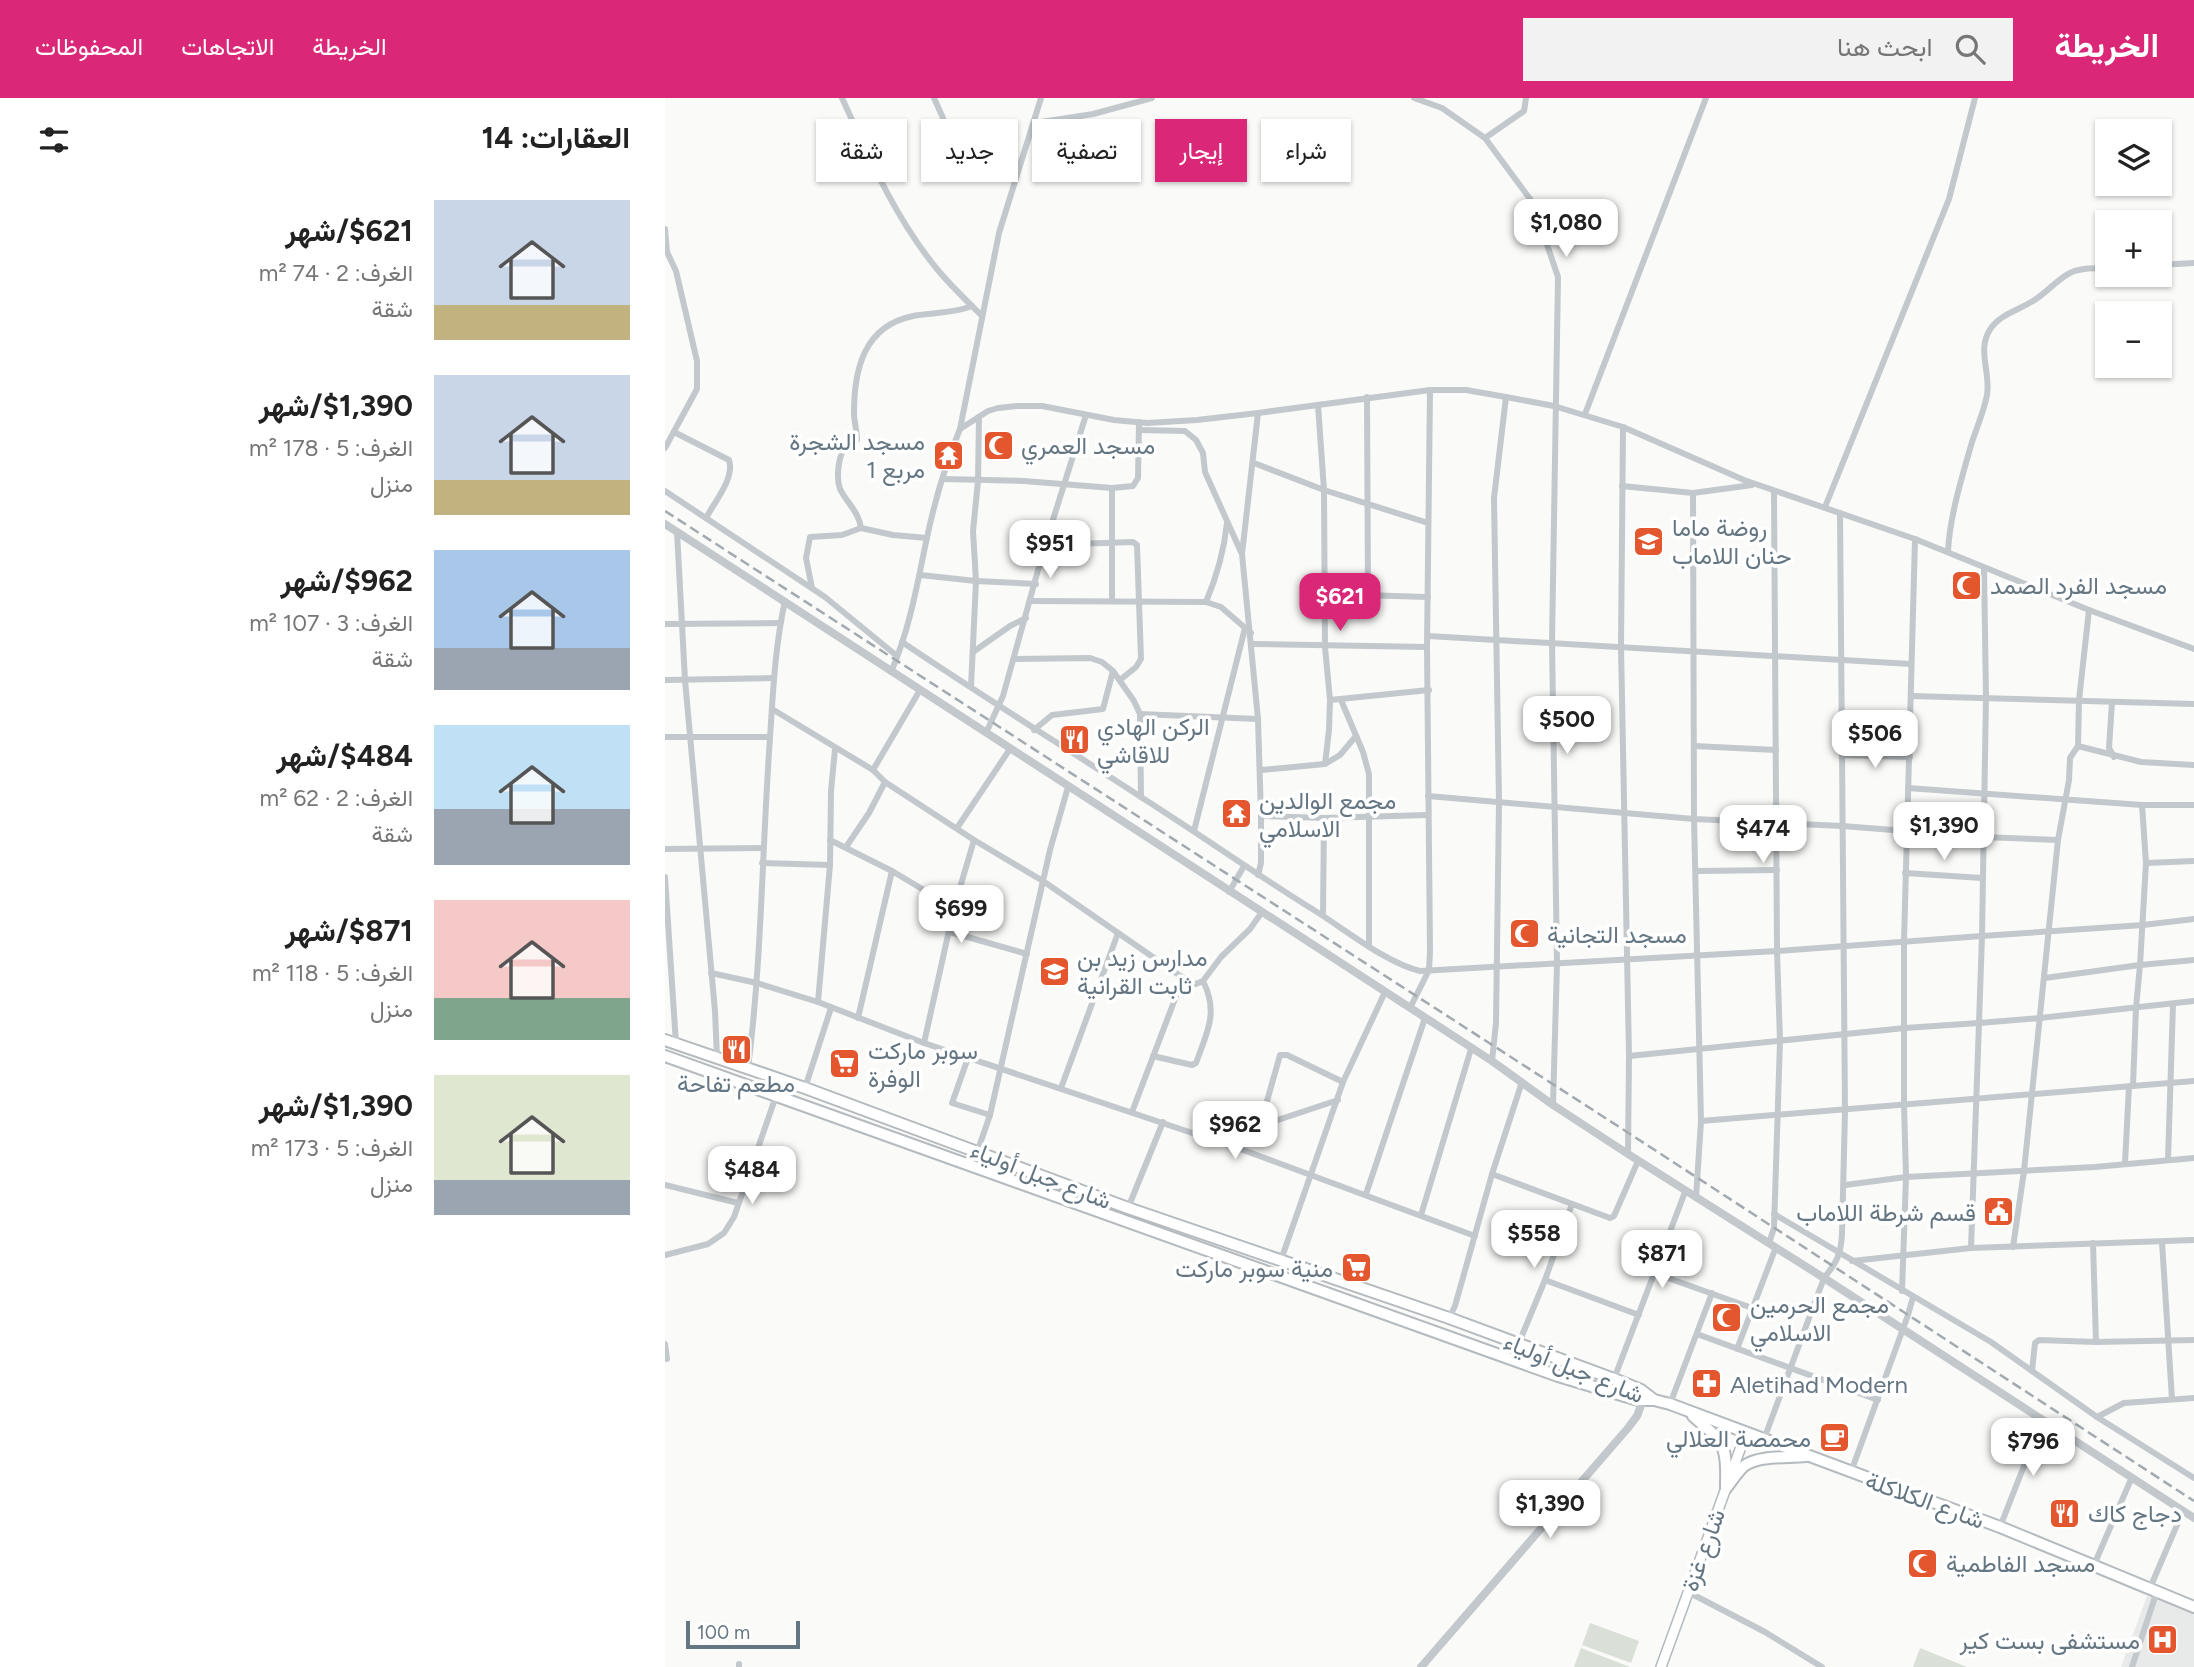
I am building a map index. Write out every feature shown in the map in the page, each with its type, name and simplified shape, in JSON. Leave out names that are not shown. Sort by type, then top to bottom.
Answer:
[{"type":"main road","name":"شارع جبل أولياء","points":[[671,1042],[805,1088],[1128,1208],[1449,1318],[1613,1379],[1648,1398]]},
{"type":"main road","name":"شارع جبل أولياء","points":[[665,1056],[1558,1376],[1648,1398]]},
{"type":"main road","name":"شارع الكلاكلة","points":[[1648,1398],[2000,1527],[2194,1607]]},
{"type":"main road","points":[[1688,1412],[1718,1438],[1725,1462],[1726,1488]]},
{"type":"main road","name":"شارع غزة","points":[[1661,1667],[1746,1433]]},
{"type":"main road","points":[[1726,1488],[1739,1471],[1750,1463],[1764,1459],[1810,1456]]},
{"type":"street","points":[[842,98],[897,210],[937,269],[982,316]]},
{"type":"street","points":[[934,98],[943,118]]},
{"type":"street","points":[[1036,119],[1041,98]]},
{"type":"street","points":[[1057,119],[1093,114],[1152,98]]},
{"type":"street","points":[[1414,98],[1442,108],[1485,138],[1533,203],[1558,277],[1552,642],[1556,964],[1553,1105]]},
{"type":"street","points":[[1485,138],[1524,111],[1526,98]]},
{"type":"street","points":[[1585,414],[1706,98]]},
{"type":"street","points":[[1825,507],[1949,199],[1975,98]]},
{"type":"street","points":[[891,672],[902,642],[950,453],[960,429],[999,233],[1032,131]]},
{"type":"street","points":[[665,229],[666,254],[676,271],[697,361],[697,388],[665,448]]},
{"type":"street","points":[[2172,264],[2194,263]]},
{"type":"street","points":[[1948,551],[1949,529],[1987,396],[1983,358],[1985,341],[1992,326],[2015,308],[2038,298],[2070,273],[2095,269]]},
{"type":"street","points":[[861,528],[860,519],[839,487],[839,475],[840,460],[845,447],[857,440],[854,401],[860,362],[865,350],[882,331],[902,320],[972,306]]},
{"type":"street","points":[[1410,1008],[1429,970],[1427,647],[1430,390]]},
{"type":"street","points":[[1139,426],[1430,390],[1466,390],[1554,405],[1623,427],[1774,491],[1948,551],[2089,610],[2194,649]]},
{"type":"street","points":[[1367,397],[1368,596]]},
{"type":"street","points":[[1492,1061],[1496,1023],[1499,802],[1495,483],[1506,397]]},
{"type":"street","points":[[1318,405],[1324,490],[1325,647],[1330,700],[1325,764]]},
{"type":"street","points":[[960,429],[998,408],[1042,406],[1139,426],[1185,431],[1196,440],[1203,453],[1205,472],[1242,554]]},
{"type":"street","points":[[1258,413],[1242,554],[1261,770],[1258,876]]},
{"type":"street","points":[[986,733],[999,707],[1045,545],[1087,415]]},
{"type":"street","points":[[971,687],[976,581],[973,531],[978,481],[978,417]]},
{"type":"street","points":[[944,479],[1024,481],[1112,488],[1133,486],[1136,483],[1139,426]]},
{"type":"street","points":[[1623,427],[1621,647],[1629,1056],[1627,1154]]},
{"type":"street","points":[[674,432],[729,460],[729,477],[706,518]]},
{"type":"street","points":[[1254,463],[1324,490],[1428,523]]},
{"type":"street","points":[[1622,486],[1693,493],[1756,484]]},
{"type":"street","points":[[1112,488],[1112,601]]},
{"type":"street","points":[[665,491],[812,588],[897,656]]},
{"type":"street","points":[[1738,1349],[1772,1245],[1774,1228],[1780,1041],[1774,491]]},
{"type":"street","points":[[1693,493],[1694,819],[1701,1121],[1696,1198]]},
{"type":"street","points":[[1764,1439],[1825,1278],[1841,1252],[1845,1111],[1840,513]]},
{"type":"street","points":[[1206,601],[1222,557],[1228,521]]},
{"type":"street","points":[[665,524],[1492,1061],[1553,1105],[1685,1192],[1825,1278],[2194,1518]]},
{"type":"street","points":[[812,588],[806,558],[810,537],[842,535],[861,528],[893,535],[927,538]]},
{"type":"street","points":[[677,532],[685,680],[717,1057]]},
{"type":"street","points":[[1902,1291],[1906,1178],[1905,873],[1915,539]]},
{"type":"street","points":[[1045,545],[1133,542],[1137,545],[1141,659],[1136,667],[1120,680]]},
{"type":"street","points":[[1971,1248],[1982,936],[1986,697],[1984,568]]},
{"type":"street","points":[[920,575],[1035,584]]},
{"type":"street","points":[[1326,594],[1428,597]]},
{"type":"street","points":[[748,1068],[757,983],[774,678],[785,601]]},
{"type":"street","points":[[1031,601],[1206,601],[1221,607],[1248,631]]},
{"type":"street","points":[[2013,1247],[2041,1018],[2058,840],[2070,758],[2077,746],[2078,700],[2089,610]]},
{"type":"street","points":[[973,652],[1026,618]]},
{"type":"street","points":[[665,624],[780,623]]},
{"type":"street","points":[[1194,831],[1222,717],[1248,631]]},
{"type":"street","points":[[1428,636],[1911,664]]},
{"type":"street","points":[[902,642],[1034,730],[1194,831],[1258,876],[1410,969],[1556,964],[1777,951],[2194,919]]},
{"type":"street","points":[[1252,644],[1427,647]]},
{"type":"street","points":[[1014,659],[1090,659],[1102,662],[1114,671],[1140,714],[1141,797]]},
{"type":"street","points":[[1034,730],[1056,714],[1103,709],[1114,671]]},
{"type":"street","points":[[665,680],[774,678]]},
{"type":"street","points":[[873,771],[920,690]]},
{"type":"street","points":[[1330,700],[1429,690]]},
{"type":"street","points":[[1911,696],[2194,704]]},
{"type":"street","points":[[1341,700],[1363,752],[1369,774],[1370,946]]},
{"type":"street","points":[[2112,702],[2109,748],[2114,757]]},
{"type":"street","points":[[772,709],[873,771],[885,782],[974,840],[1043,881],[1183,978],[1196,984],[1203,981],[1262,912]]},
{"type":"street","points":[[1140,714],[1258,719]]},
{"type":"street","points":[[1261,770],[1325,764],[1340,755],[1356,736]]},
{"type":"street","points":[[665,737],[770,737]]},
{"type":"street","points":[[1694,746],[1776,750]]},
{"type":"street","points":[[2077,746],[2141,762],[2194,765]]},
{"type":"street","points":[[818,1002],[830,865],[831,791],[835,749]]},
{"type":"street","points":[[957,828],[1010,749]]},
{"type":"street","points":[[1842,755],[1910,757]]},
{"type":"street","points":[[846,847],[869,813],[885,782]]},
{"type":"street","points":[[972,1167],[990,1115],[1043,881],[1068,787]]},
{"type":"street","points":[[1908,789],[2141,805],[2194,805]]},
{"type":"street","points":[[1428,796],[1694,819],[1842,825],[1983,837],[2058,840]]},
{"type":"street","points":[[2125,1163],[2146,863],[2141,805]]},
{"type":"street","points":[[1261,816],[1324,818],[1428,815]]},
{"type":"street","points":[[1323,915],[1324,818]]},
{"type":"street","points":[[830,840],[891,871],[954,908]]},
{"type":"street","points":[[924,1043],[954,908],[974,840]]},
{"type":"street","points":[[665,849],[763,848]]},
{"type":"street","points":[[2146,863],[2194,861]]},
{"type":"street","points":[[762,863],[830,865]]},
{"type":"street","points":[[1229,892],[1244,866]]},
{"type":"street","points":[[1697,871],[1777,870]]},
{"type":"street","points":[[858,1018],[891,871]]},
{"type":"street","points":[[1905,873],[1982,878]]},
{"type":"street","points":[[665,877],[671,1042]]},
{"type":"street","points":[[950,932],[1027,954]]},
{"type":"street","points":[[1061,1088],[1118,933]]},
{"type":"street","points":[[2045,978],[2194,960]]},
{"type":"street","points":[[711,973],[757,983],[818,1002],[1001,1070],[1224,1143],[1475,1236]]},
{"type":"street","points":[[1132,1112],[1183,978]]},
{"type":"street","points":[[1153,1056],[1186,1065],[1196,1063],[1212,1013],[1210,997],[1203,981]]},
{"type":"street","points":[[1281,1260],[1343,1083],[1385,992]]},
{"type":"street","points":[[1629,1056],[2194,1001]]},
{"type":"street","points":[[2168,1160],[2173,1004]]},
{"type":"street","points":[[805,1088],[831,1008]]},
{"type":"street","points":[[1366,1194],[1425,1018]]},
{"type":"street","points":[[1421,1215],[1471,1049]]},
{"type":"street","points":[[1260,1126],[1280,1055],[1287,1055],[1343,1083]]},
{"type":"street","points":[[968,1058],[952,1103],[990,1115]]},
{"type":"street","points":[[1701,1121],[2194,1081]]},
{"type":"street","points":[[1449,1318],[1455,1306],[1492,1174],[1522,1082]]},
{"type":"street","points":[[665,1255],[708,1244],[724,1233],[739,1203],[777,1095]]},
{"type":"street","points":[[1224,1143],[1260,1126],[1338,1100]]},
{"type":"street","points":[[1128,1208],[1163,1122]]},
{"type":"street","points":[[1845,1185],[1906,1178],[2194,1158]]},
{"type":"street","points":[[1492,1174],[1612,1217],[1638,1161]]},
{"type":"street","points":[[665,1185],[739,1203]]},
{"type":"street","points":[[1613,1379],[1685,1192]]},
{"type":"street","points":[[1518,1345],[1572,1204]]},
{"type":"street","points":[[1774,1214],[1991,1342],[2097,1418],[2194,1478]]},
{"type":"street","points":[[1852,1261],[1971,1248],[2194,1240]]},
{"type":"street","points":[[2162,1242],[2172,1399]]},
{"type":"street","points":[[2093,1243],[2096,1342]]},
{"type":"street","points":[[1654,1273],[1752,1308]]},
{"type":"street","points":[[1545,1280],[1639,1315]]},
{"type":"street","points":[[1670,1404],[1712,1293]]},
{"type":"street","points":[[1851,1472],[1913,1297]]},
{"type":"street","points":[[1697,1334],[1878,1400]]},
{"type":"street","points":[[2032,1371],[2037,1341],[2194,1340]]},
{"type":"street","points":[[665,1344],[667,1359]]},
{"type":"street","points":[[1421,1667],[1628,1428],[1648,1398]]},
{"type":"street","points":[[2097,1418],[2124,1403],[2194,1398]]},
{"type":"street","points":[[2000,1527],[2042,1420]]},
{"type":"street","points":[[2094,1565],[2131,1477]]},
{"type":"street","points":[[2132,1667],[2154,1590],[2183,1511]]},
{"type":"street","points":[[1688,1592],[1766,1632],[1822,1667]]},
{"type":"shaded area","name":"مستشفى بست كير","points":[[2147,1596],[2194,1613],[2194,1667],[2121,1667]]},
{"type":"shaded area","points":[[1590,1623],[1639,1641],[1631,1663],[1582,1645]]},
{"type":"shaded area","points":[[1581,1648],[1630,1667],[1574,1667]]},
{"type":"shaded area","points":[[1920,1648],[1967,1667],[1913,1667]]},
{"type":"railway","points":[[665,511],[2194,1501]]},
{"type":"place","name":"مسجد العمري","points":[[998,445]]},
{"type":"place","name":"مسجد الشجرة مربع 1","points":[[948,455]]},
{"type":"place","name":"روضة ماما حنان اللاماب","points":[[1649,541]]},
{"type":"place","name":"مسجد الفرد الصمد","points":[[1967,585]]},
{"type":"place","name":"الركن الهادي للاقاشي","points":[[1074,740]]},
{"type":"place","name":"مجمع الوالدين الاسلامي","points":[[1236,814]]},
{"type":"place","name":"مسجد التجانية","points":[[1524,934]]},
{"type":"place","name":"مدارس زيد بن ثابت القرانية","points":[[1054,971]]},
{"type":"place","name":"مطعم تفاحة","points":[[736,1049]]},
{"type":"place","name":"سوبر ماركت الوفرة","points":[[845,1064]]},
{"type":"place","name":"قسم شرطة اللاماب","points":[[1999,1212]]},
{"type":"place","name":"منية سوبر ماركت","points":[[1356,1268]]},
{"type":"place","name":"مجمع الحرمين الاسلامي","points":[[1727,1318]]},
{"type":"place","name":"Aletihad Modern","points":[[1707,1384]]},
{"type":"place","name":"محمصة العلالي","points":[[1834,1438]]},
{"type":"place","name":"دجاج كاك","points":[[2065,1513]]},
{"type":"place","name":"مسجد الفاطمية","points":[[1923,1563]]},
{"type":"place","name":"مستشفى بست كير","points":[[2163,1640]]}]
